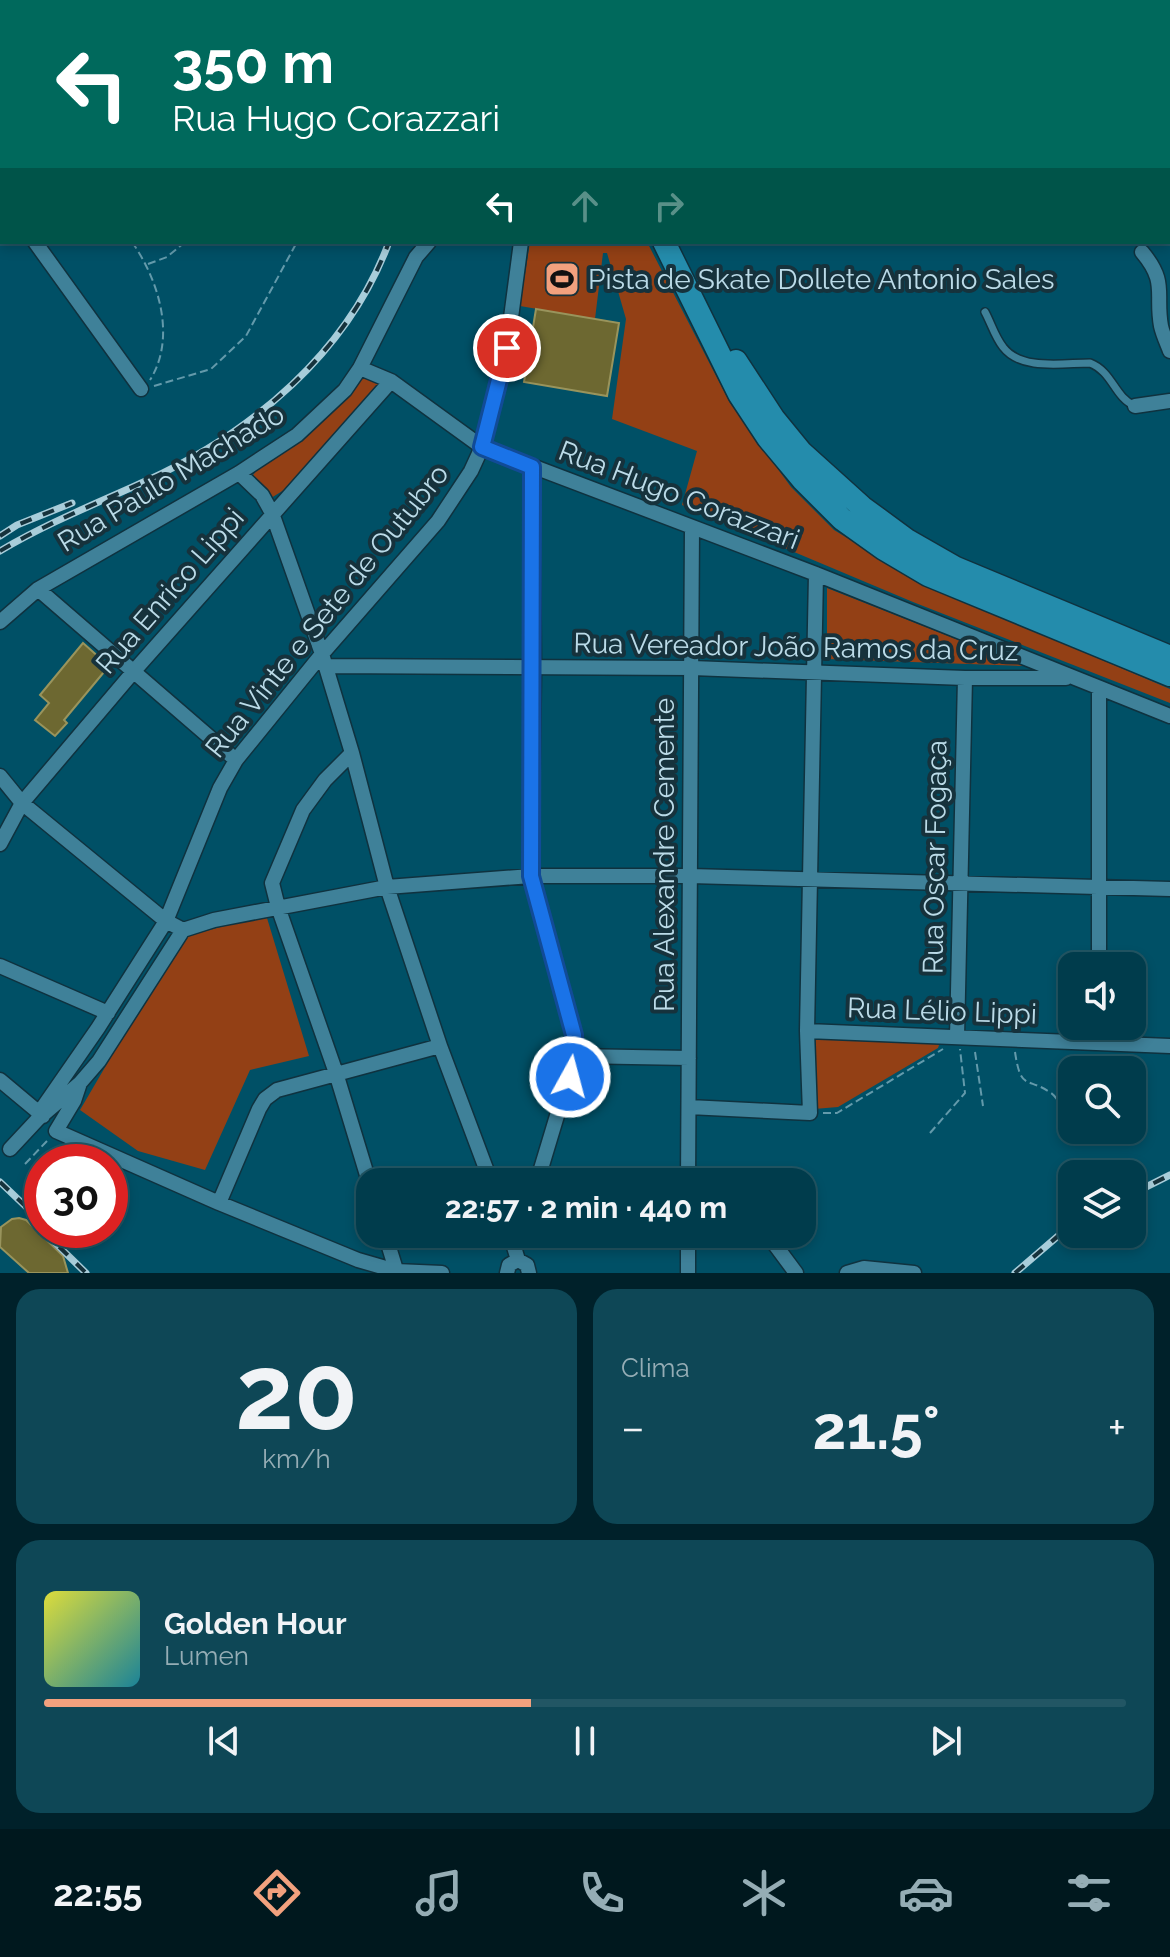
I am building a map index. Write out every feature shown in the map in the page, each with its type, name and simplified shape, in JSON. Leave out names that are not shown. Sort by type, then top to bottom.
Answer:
[{"type":"highway","points":[[665,244],[739,394],[768,438],[803,480],[842,519],[928,575],[1170,675]]},
{"type":"highway","points":[[689,290],[774,419],[801,452],[862,507],[907,540],[956,568],[1170,657]]},
{"type":"street","points":[[36,244],[141,389]]},
{"type":"street","name":"Rua Paulo Machado","points":[[0,622],[38,589],[239,473],[297,435],[345,390],[360,368],[416,257],[427,244]]},
{"type":"street","name":"Rua Vinte e Sete de Outubro","points":[[40,1116],[166,921],[220,788],[236,760],[438,521],[471,471],[482,447],[507,348],[521,244]]},
{"type":"street","points":[[1142,252],[1153,266],[1160,285],[1161,326],[1170,351]]},
{"type":"street","name":"Rua Hugo Corazzari","points":[[360,368],[391,381],[482,447],[816,574],[1170,716]]},
{"type":"street","name":"Rua Enrico Lippi","points":[[0,844],[22,803],[272,513],[391,381]]},
{"type":"street","points":[[1135,406],[1170,401]]},
{"type":"street","points":[[532,467],[534,669],[531,876],[574,1035],[575,1056],[541,1168]]},
{"type":"street","points":[[239,473],[262,495],[272,513],[352,753],[387,887],[440,1046],[486,1168]]},
{"type":"street","name":"Rua Alexandre Cemente","points":[[688,1168],[692,528]]},
{"type":"street","points":[[689,1107],[810,1113],[807,1031],[816,574]]},
{"type":"street","points":[[38,589],[236,760]]},
{"type":"street","name":"Rua Vereador João Ramos da Cruz","points":[[323,660],[534,669],[692,668],[965,678],[1075,678]]},
{"type":"street","name":"Rua Oscar Fogaça","points":[[965,678],[960,885],[965,1038]]},
{"type":"street","points":[[1099,688],[1099,952]]},
{"type":"street","points":[[352,753],[325,780],[303,810],[272,883],[365,1168]]},
{"type":"street","points":[[0,776],[22,803],[166,921],[183,930],[214,920],[387,887],[531,876],[690,876],[1170,889]]},
{"type":"street","name":"Rua Vinte e Sete de Outubro","points":[[10,1149],[99,1061],[183,930]]},
{"type":"street","points":[[0,966],[108,1013]]},
{"type":"street","name":"Rua Lélio Lippi","points":[[807,1031],[1170,1046]]},
{"type":"street","points":[[219,1203],[265,1099],[277,1090],[440,1046]]},
{"type":"street","points":[[575,1056],[689,1058]]},
{"type":"street","points":[[0,1080],[40,1116]]},
{"type":"street","name":"Rua Vinte e Sete de Outubro","points":[[56,1131],[74,1101],[80,1083]]},
{"type":"street","points":[[56,1131],[358,1260],[396,1272],[442,1273]]},
{"type":"street","points":[[389,1248],[396,1272]]},
{"type":"street","points":[[518,1248],[529,1272],[537,1273]]},
{"type":"street","points":[[507,1273],[518,1248]]},
{"type":"street","points":[[688,1248],[688,1273]]},
{"type":"street","points":[[777,1248],[796,1273]]},
{"type":"street","points":[[847,1273],[864,1268],[914,1273]]},
{"type":"lane","points":[[985,312],[1003,348],[1012,356],[1023,362],[1090,363],[1100,367],[1122,397],[1135,406]]},
{"type":"path","points":[[133,244],[147,264],[160,303],[163,335],[153,378],[141,389]]},
{"type":"path","points":[[147,264],[167,257],[183,244]]},
{"type":"path","points":[[141,389],[211,369],[246,336],[296,244]]},
{"type":"path","points":[[965,1038],[983,1106]]},
{"type":"path","points":[[810,1113],[837,1113],[965,1038]]},
{"type":"path","points":[[930,1133],[965,1093],[965,1038]]},
{"type":"path","points":[[1013,1040],[1020,1076],[1054,1094],[1058,1102]]},
{"type":"path","points":[[44,1144],[56,1131]]},
{"type":"shaded area","points":[[530,244],[648,244],[730,403],[791,487],[834,530],[926,585],[1170,689],[1170,703],[913,602],[682,505],[697,451],[612,419],[626,319],[607,253],[603,253],[595,319],[520,306]]},
{"type":"shaded area","points":[[363,373],[379,383],[284,490],[271,498],[253,475]]},
{"type":"shaded area","points":[[827,588],[1024,666],[827,659]]},
{"type":"shaded area","points":[[267,918],[309,1056],[250,1070],[205,1170],[138,1151],[80,1110],[162,970],[188,936]]},
{"type":"shaded area","points":[[812,1034],[940,1042],[938,1048],[838,1107],[814,1109]]},
{"type":"building","points":[[536,309],[619,323],[607,396],[524,382]]},
{"type":"building","points":[[83,643],[109,666],[64,720],[67,723],[55,736],[35,720],[49,703],[40,695]]},
{"type":"building","points":[[12,1219],[24,1219],[24,1248],[55,1248],[63,1256],[68,1273],[29,1273],[0,1247],[1,1227]]},
{"type":"railway","points":[[0,551],[54,522],[187,461],[260,413],[322,353],[349,319],[371,282],[388,244]]},
{"type":"railway","points":[[0,536],[17,525],[72,503]]},
{"type":"railway","points":[[1146,1187],[1170,1175]]},
{"type":"railway","points":[[0,1182],[24,1205]]},
{"type":"railway","points":[[1015,1273],[1058,1236]]},
{"type":"railway","points":[[60,1248],[86,1273]]},
{"type":"place","name":"Pista de Skate Dollete Antonio Sales","points":[[562,279]]},
{"type":"route","points":[[507,348],[482,447],[532,467],[534,669],[531,876],[574,1035],[575,1056],[570,1077]]}]
